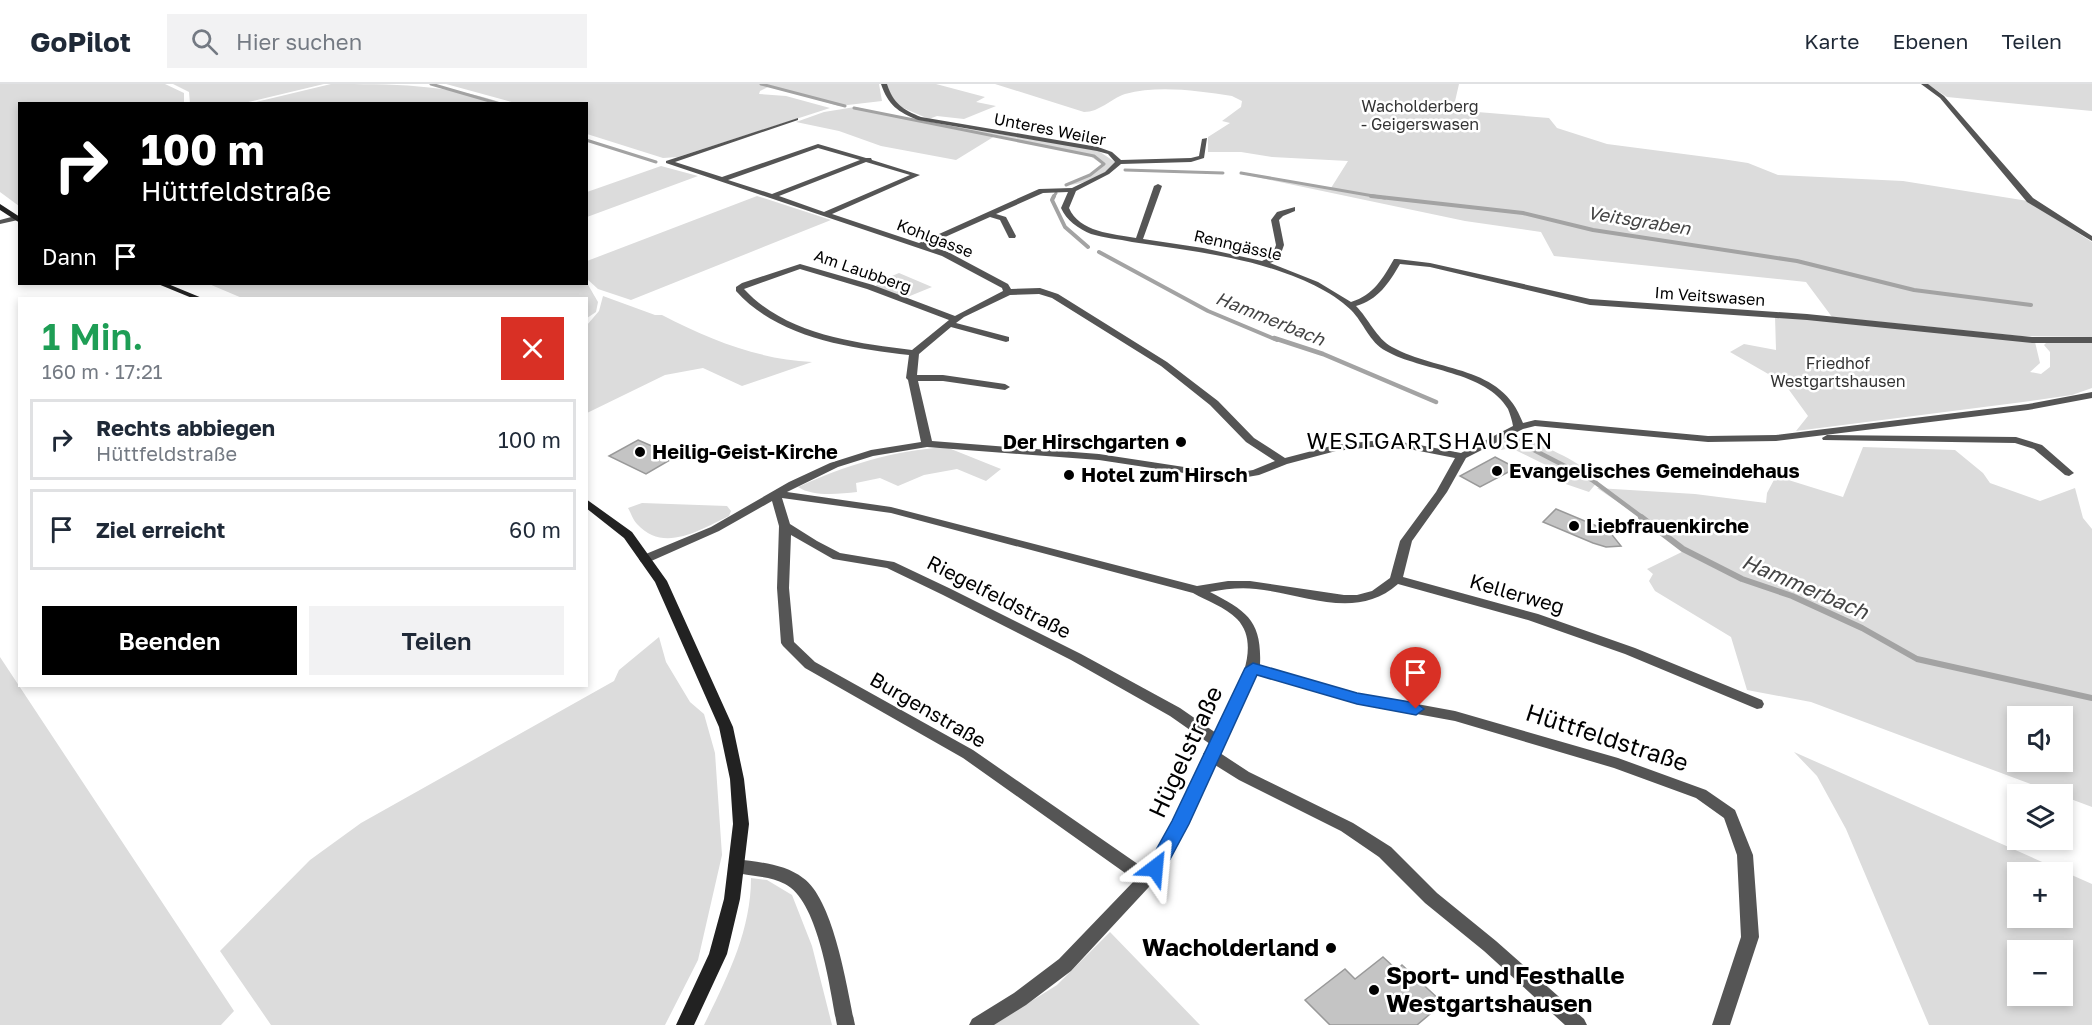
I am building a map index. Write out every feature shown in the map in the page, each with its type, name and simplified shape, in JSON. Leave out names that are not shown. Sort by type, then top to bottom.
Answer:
[{"type":"main road","points":[[0,206],[17,219]]},
{"type":"main road","points":[[165,285],[195,297]]},
{"type":"main road","points":[[588,504],[628,535],[661,581],[726,727],[737,779],[741,824],[732,898],[718,954],[685,1025]]},
{"type":"street","name":"Unteres Weiler","points":[[884,84],[889,101],[896,108],[921,119],[1098,149],[1110,153],[1119,162],[1107,173],[1073,190],[1042,191],[919,246]]},
{"type":"street","points":[[1923,84],[1942,97],[2030,200],[2092,239]]},
{"type":"street","name":"Kohlgasse","points":[[796,119],[668,162],[945,254],[984,273],[1005,286],[1008,292]]},
{"type":"street","points":[[1119,162],[1191,160],[1202,157],[1205,139]]},
{"type":"street","points":[[721,180],[818,146],[869,159],[917,175],[825,214]]},
{"type":"street","points":[[771,197],[869,159]]},
{"type":"street","points":[[1139,240],[1158,186]]},
{"type":"street","name":"Renngässle","points":[[1073,190],[1065,208],[1069,217],[1078,225],[1093,232],[1263,263],[1308,280],[1350,305],[1360,315],[1374,339],[1391,350],[1481,382],[1508,399],[1516,412],[1519,427]]},
{"type":"street","points":[[1263,263],[1276,257],[1280,244],[1275,220],[1280,214],[1292,209]]},
{"type":"street","points":[[988,214],[1003,219],[1012,236]]},
{"type":"street","points":[[0,222],[17,219]]},
{"type":"street","name":"Im Veitswasen","points":[[1350,305],[1366,302],[1381,291],[1397,261],[1441,267],[1590,302],[1807,317],[2032,340],[2092,340]]},
{"type":"street","name":"Am Laubberg","points":[[914,353],[852,344],[780,321],[764,312],[739,289],[800,266],[870,287],[952,322]]},
{"type":"street","points":[[927,444],[924,418],[911,378],[914,353],[952,322],[1008,292],[1040,291],[1055,296],[1172,370],[1214,403],[1250,440],[1283,462]]},
{"type":"street","points":[[952,322],[1006,339]]},
{"type":"street","points":[[911,378],[954,378],[1005,387]]},
{"type":"street","points":[[1796,437],[2028,407],[2092,395]]},
{"type":"street","points":[[1396,579],[1399,555],[1407,535],[1438,498],[1462,456],[1519,427],[1534,423],[1708,439],[1796,437],[2016,440],[2038,447],[2069,473]]},
{"type":"street","points":[[645,559],[715,529],[775,494],[834,465],[871,453],[927,444],[1109,458],[1230,477],[1255,473],[1283,462],[1335,448],[1372,444],[1409,446],[1462,456]]},
{"type":"street","points":[[775,494],[785,526]]},
{"type":"street","name":"Hügelstraße","points":[[775,494],[891,510],[1197,590],[1237,611],[1250,624],[1256,643],[1253,668],[1180,824],[1146,879],[1065,965],[1020,999],[978,1025]]},
{"type":"street","name":"Riegelfeldstraße","points":[[785,526],[837,556],[890,565],[1076,657],[1175,712],[1214,748]]},
{"type":"street","name":"Burgenstraße","points":[[785,526],[783,588],[788,643],[810,665],[968,754],[1146,879]]},
{"type":"street","name":"Hügelstraße","points":[[1197,590],[1221,585],[1255,585],[1347,599],[1370,597],[1384,591],[1396,579]]},
{"type":"street","name":"Kellerweg","points":[[1396,579],[1533,617],[1630,651],[1757,704]]},
{"type":"street","name":"Hüttfeldstraße","points":[[1253,668],[1357,698],[1455,716],[1618,764],[1701,794],[1730,814],[1745,855],[1750,937],[1721,1025]]},
{"type":"street","points":[[1214,748],[1244,776],[1347,827],[1385,852],[1431,898],[1490,946],[1578,1025]]},
{"type":"street","points":[[736,866],[771,872],[799,883],[814,902],[832,961],[846,1025]]},
{"type":"green space","points":[[0,84],[165,84],[184,93],[184,102],[18,102],[18,205],[0,192]]},
{"type":"green space","points":[[173,84],[324,84],[248,102],[190,102],[189,92]]},
{"type":"green space","points":[[331,84],[418,86],[461,92],[500,102],[256,102]]},
{"type":"green space","points":[[446,84],[879,84],[882,101],[839,106],[770,86],[760,91],[759,94],[786,96],[830,108],[678,157],[663,158],[588,134],[588,102],[511,102]]},
{"type":"green space","points":[[886,84],[936,84],[985,97],[976,102],[996,106],[964,119],[937,116],[929,119],[896,105]]},
{"type":"green space","name":"Wacholderberg - Geigerswasen","points":[[995,84],[1459,84],[1453,110],[1549,118],[1557,128],[1607,144],[1748,163],[1778,175],[1903,181],[2028,201],[2092,242],[2092,337],[2021,336],[1832,317],[1806,282],[1554,256],[1541,232],[1465,221],[1237,173],[1331,188],[1348,161],[1272,157],[1241,152],[1208,152],[1208,137],[1230,123],[1222,121],[1241,107],[1242,101],[1232,96],[1165,89],[1138,91],[1120,96],[1095,110],[1084,112]]},
{"type":"green space","points":[[1927,84],[2092,84],[2092,111],[1947,97]]},
{"type":"green space","points":[[855,107],[908,119],[1097,150],[1115,162],[1114,167],[1086,181],[1068,185],[1089,175],[1102,164],[1090,156],[995,136],[956,160],[881,146],[839,131],[796,122],[824,112]]},
{"type":"green space","points":[[661,166],[698,176],[588,217],[588,192]]},
{"type":"green space","points":[[757,196],[831,220],[631,300],[598,289],[588,280],[588,261]]},
{"type":"green space","points":[[899,273],[932,287],[905,298],[875,287],[880,281]]},
{"type":"green space","points":[[211,285],[588,285],[598,302],[596,312],[588,317],[588,297],[240,297]]},
{"type":"green space","points":[[603,296],[655,315],[662,315],[735,347],[772,357],[812,362],[742,386],[703,368],[665,375],[588,413],[588,324],[599,311]]},
{"type":"green space","name":"Friedhof Westgartshausen","points":[[1775,316],[2035,342],[2040,363],[2030,372],[2041,374],[2050,367],[2050,352],[2044,345],[2046,343],[2092,342],[2092,388],[2072,395],[1796,431],[1808,416],[1784,383],[1730,352],[1744,344],[1776,350]]},
{"type":"green space","points":[[1515,435],[1570,459],[1598,481],[1589,492],[1554,480],[1556,470],[1511,448],[1501,450],[1493,446]]},
{"type":"green space","points":[[946,447],[1001,469],[986,481],[957,469],[924,475],[898,486],[880,478],[856,483],[857,492],[819,494],[798,487],[870,460]]},
{"type":"green space","points":[[1863,447],[1955,450],[1983,473],[1990,483],[2040,501],[2075,488],[2083,518],[2092,529],[2092,807],[2073,800],[2073,784],[2030,784],[1811,702],[1747,690],[1731,637],[1655,591],[1649,581],[1653,574],[1647,569],[1688,549],[1597,488],[1695,494],[1766,503],[1767,493],[1776,476],[1843,497]]},
{"type":"green space","points":[[642,503],[727,506],[731,511],[729,516],[695,532],[671,538],[659,537],[648,533],[637,524],[628,508]]},
{"type":"green space","points":[[659,637],[666,662],[690,702],[704,714],[715,753],[722,855],[698,960],[665,1025],[271,1025],[220,951],[310,860],[361,823],[614,681],[619,670]]},
{"type":"green space","points":[[0,657],[234,1011],[221,1025],[0,1025]]},
{"type":"green space","points":[[1794,752],[2007,846],[2007,850],[2015,850],[2042,862],[2007,862],[2007,928],[2073,928],[2073,876],[2092,884],[2092,1025],[1929,1025],[1846,829],[1817,776]]},
{"type":"green space","points":[[751,878],[767,880],[792,895],[812,946],[832,1025],[704,1025],[736,954],[747,917]]},
{"type":"green space","points":[[1110,932],[1200,1025],[993,1025],[1057,985]]},
{"type":"building","name":"Heilig-Geist-Kirche","points":[[638,440],[675,457],[646,474],[609,456]]},
{"type":"building","name":"Evangelisches Gemeindehaus","points":[[1495,457],[1516,468],[1480,487],[1460,476]]},
{"type":"building","name":"Liebfrauenkirche","points":[[1556,509],[1609,531],[1621,546],[1606,547],[1593,543],[1543,522]]},
{"type":"building","name":"Sport- und Festhalle Westgartshausen","points":[[1383,957],[1397,970],[1402,965],[1443,1003],[1417,1025],[1330,1025],[1305,1000],[1345,969],[1355,979]]},
{"type":"waterway","points":[[431,84],[493,102]]},
{"type":"waterway","name":"Hammerbach","points":[[761,84],[845,106]]},
{"type":"waterway","name":"Hammerbach","points":[[854,108],[1094,156],[1104,164],[1090,175],[1066,185]]},
{"type":"waterway","points":[[588,141],[656,162]]},
{"type":"waterway","name":"Veitsgraben","points":[[1125,170],[1223,173]]},
{"type":"waterway","name":"Veitsgraben","points":[[1241,173],[1378,197]]},
{"type":"waterway","name":"Hammerbach","points":[[1053,198],[1056,193]]},
{"type":"waterway","name":"Veitsgraben","points":[[1371,196],[1378,197]]},
{"type":"waterway","name":"Veitsgraben","points":[[1378,197],[1523,213],[1593,230],[1797,261],[1914,290],[2031,305]]},
{"type":"waterway","name":"Veitsgraben","points":[[1378,197],[1385,198]]},
{"type":"waterway","name":"Hammerbach","points":[[1053,198],[1065,227],[1088,247]]},
{"type":"waterway","name":"Hammerbach","points":[[1099,252],[1208,311],[1277,340]]},
{"type":"waterway","name":"Hammerbach","points":[[1274,338],[1323,354],[1436,402]]},
{"type":"waterway","name":"Hammerbach","points":[[1530,448],[1592,480],[1643,518]]},
{"type":"waterway","name":"Hammerbach","points":[[1641,517],[1683,549],[1742,579],[1792,596],[1862,628],[1917,659],[2092,698]]},
{"type":"place","name":"Der Hirschgarten","points":[[1181,442]]},
{"type":"place","name":"Heilig-Geist-Kirche","points":[[640,452]]},
{"type":"place","name":"Evangelisches Gemeindehaus","points":[[1497,471]]},
{"type":"place","name":"Hotel zum Hirsch","points":[[1069,475]]},
{"type":"place","name":"Liebfrauenkirche","points":[[1574,526]]},
{"type":"place","name":"Wacholderland","points":[[1331,948]]},
{"type":"place","name":"Sport- und Festhalle Westgartshausen","points":[[1374,990]]},
{"type":"district","name":"WESTGARTSHAUSEN","points":[[1430,441]]},
{"type":"route","points":[[1155,868],[1180,824],[1210,754],[1253,668],[1357,698],[1416,709]]}]
